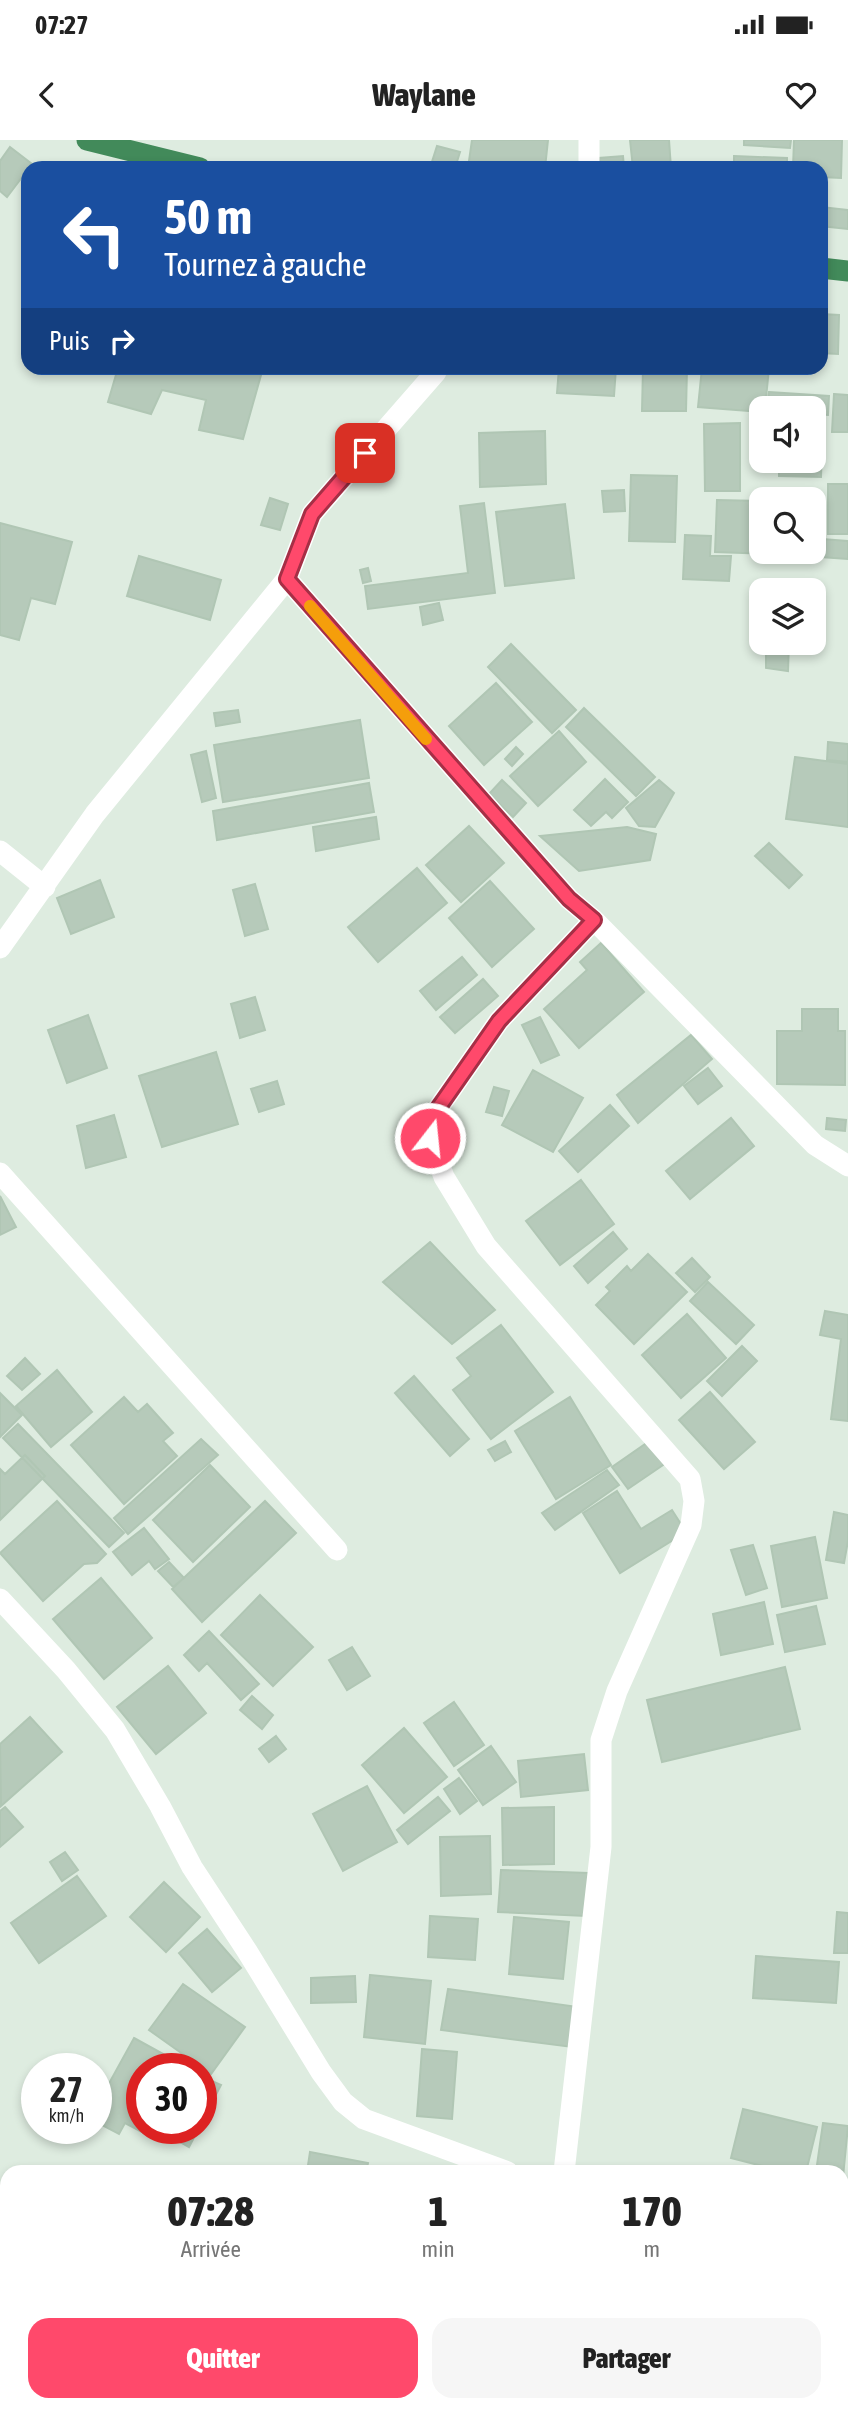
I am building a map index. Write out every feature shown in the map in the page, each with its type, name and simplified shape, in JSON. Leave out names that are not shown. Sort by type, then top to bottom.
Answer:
[{"type":"highway","points":[[87,140],[172,161]]},
{"type":"highway","points":[[828,269],[848,271]]},
{"type":"street","points":[[589,140],[589,161]]},
{"type":"street","points":[[0,948],[96,814],[287,579],[312,514],[433,375]]},
{"type":"street","points":[[287,579],[569,899],[594,920],[815,1146],[848,1166]]},
{"type":"street","points":[[0,851],[45,887]]},
{"type":"street","points":[[565,2165],[601,1847],[601,1740],[617,1691],[691,1525],[694,1501],[690,1479],[486,1246],[444,1177],[430,1138],[439,1107],[499,1021],[594,920]]},
{"type":"street","points":[[0,1173],[337,1549]]},
{"type":"street","points":[[0,1600],[66,1670],[115,1730],[192,1867],[321,2072],[343,2102],[364,2119],[489,2165]]},
{"type":"building","points":[[472,140],[548,140],[546,161],[469,161]]},
{"type":"building","points":[[630,140],[669,140],[670,161],[632,161]]},
{"type":"building","points":[[744,140],[791,140],[790,148],[744,145]]},
{"type":"building","points":[[794,140],[842,140],[841,178],[828,177],[828,161],[793,161]]},
{"type":"building","points":[[437,146],[460,152],[457,161],[432,161]]},
{"type":"building","points":[[10,147],[28,161],[21,161],[21,179],[7,197],[0,191],[0,161]]},
{"type":"building","points":[[623,156],[623,161],[599,161],[599,158]]},
{"type":"building","points":[[734,156],[787,158],[787,161],[734,161]]},
{"type":"building","points":[[828,208],[848,210],[848,229],[828,227]]},
{"type":"building","points":[[828,314],[839,315],[838,354],[828,353]]},
{"type":"building","points":[[116,375],[261,375],[243,439],[199,430],[206,400],[162,390],[151,414],[108,402]]},
{"type":"building","points":[[558,375],[616,375],[614,396],[557,393]]},
{"type":"building","points":[[643,375],[687,375],[686,411],[642,411]]},
{"type":"building","points":[[701,375],[768,375],[766,396],[749,396],[749,411],[698,407]]},
{"type":"building","points":[[769,392],[829,396],[828,415],[826,396],[768,396]]},
{"type":"building","points":[[834,394],[848,395],[848,432],[832,432]]},
{"type":"building","points":[[740,423],[740,491],[705,491],[704,424]]},
{"type":"building","points":[[545,431],[546,484],[480,487],[479,433]]},
{"type":"building","points":[[779,473],[821,473],[821,477],[779,476]]},
{"type":"building","points":[[631,475],[677,476],[675,542],[629,541]]},
{"type":"building","points":[[828,484],[848,484],[848,534],[828,534]]},
{"type":"building","points":[[624,490],[625,511],[604,512],[602,491]]},
{"type":"building","points":[[270,498],[288,504],[280,530],[261,525]]},
{"type":"building","points":[[717,500],[749,501],[749,553],[715,552]]},
{"type":"building","points":[[484,503],[495,593],[368,609],[365,586],[468,573],[460,506]]},
{"type":"building","points":[[565,504],[574,578],[505,586],[496,512]]},
{"type":"building","points":[[0,523],[72,542],[55,604],[31,598],[19,640],[0,635]]},
{"type":"building","points":[[685,535],[711,536],[710,556],[731,556],[729,581],[683,579]]},
{"type":"building","points":[[826,539],[848,541],[848,559],[826,557]]},
{"type":"building","points":[[139,556],[221,580],[210,620],[127,596]]},
{"type":"building","points":[[368,568],[371,581],[363,583],[360,570]]},
{"type":"building","points":[[439,603],[443,620],[423,625],[420,607]]},
{"type":"building","points":[[511,644],[576,710],[552,733],[488,667]]},
{"type":"building","points":[[766,655],[789,655],[788,671],[766,668]]},
{"type":"building","points":[[496,683],[532,722],[484,765],[449,726]]},
{"type":"building","points":[[584,708],[655,777],[636,796],[566,727]]},
{"type":"building","points":[[238,710],[240,722],[216,726],[214,713]]},
{"type":"building","points":[[360,720],[369,778],[223,802],[214,745]]},
{"type":"building","points":[[559,731],[586,762],[538,806],[510,776]]},
{"type":"building","points":[[828,742],[848,744],[848,762],[827,760]]},
{"type":"building","points":[[516,747],[523,754],[512,766],[505,759]]},
{"type":"building","points":[[206,751],[216,798],[202,802],[191,755]]},
{"type":"building","points":[[795,757],[848,764],[848,827],[786,819]]},
{"type":"building","points":[[605,779],[628,802],[612,818],[606,812],[591,826],[574,810]]},
{"type":"building","points":[[502,780],[526,803],[513,817],[489,794]]},
{"type":"building","points":[[659,780],[674,793],[655,827],[639,826],[626,808]]},
{"type":"building","points":[[369,783],[374,812],[217,840],[213,811]]},
{"type":"building","points":[[376,817],[379,839],[316,851],[313,827]]},
{"type":"building","points":[[469,826],[504,863],[461,902],[426,865]]},
{"type":"building","points":[[627,827],[656,834],[650,860],[579,871],[540,836]]},
{"type":"building","points":[[769,843],[802,875],[789,888],[755,856]]},
{"type":"building","points":[[417,868],[447,903],[378,962],[348,927]]},
{"type":"building","points":[[100,880],[114,917],[71,934],[57,898]]},
{"type":"building","points":[[490,881],[534,929],[492,967],[449,918]]},
{"type":"building","points":[[255,884],[268,929],[245,936],[233,890]]},
{"type":"building","points":[[601,943],[644,992],[579,1048],[544,1009],[587,970],[580,962]]},
{"type":"building","points":[[462,957],[477,975],[436,1010],[420,991]]},
{"type":"building","points":[[483,979],[498,996],[455,1033],[440,1017]]},
{"type":"building","points":[[255,997],[265,1030],[240,1038],[231,1004]]},
{"type":"building","points":[[802,1009],[838,1009],[838,1031],[845,1031],[845,1085],[777,1084],[777,1031],[802,1031]]},
{"type":"building","points":[[88,1015],[107,1068],[67,1083],[48,1030]]},
{"type":"building","points":[[540,1017],[559,1055],[541,1063],[522,1025]]},
{"type":"building","points":[[691,1035],[712,1059],[638,1123],[617,1095]]},
{"type":"building","points":[[216,1052],[238,1124],[162,1147],[139,1076]]},
{"type":"building","points":[[708,1068],[722,1086],[698,1104],[684,1086]]},
{"type":"building","points":[[533,1070],[583,1098],[553,1152],[502,1125]]},
{"type":"building","points":[[277,1081],[284,1104],[259,1112],[251,1089]]},
{"type":"building","points":[[494,1087],[509,1091],[502,1116],[486,1112]]},
{"type":"building","points":[[610,1105],[629,1126],[578,1172],[559,1151]]},
{"type":"building","points":[[114,1115],[126,1157],[86,1168],[77,1126]]},
{"type":"building","points":[[731,1118],[754,1146],[690,1199],[666,1171]]},
{"type":"building","points":[[827,1118],[846,1120],[845,1131],[826,1129]]},
{"type":"building","points":[[581,1180],[614,1224],[560,1265],[526,1221]]},
{"type":"building","points":[[0,1196],[16,1227],[0,1235]]},
{"type":"building","points":[[613,1232],[627,1249],[588,1283],[574,1266]]},
{"type":"building","points":[[430,1242],[495,1310],[452,1344],[383,1282]]},
{"type":"building","points":[[648,1254],[687,1292],[634,1344],[596,1305],[610,1291],[606,1287],[627,1266],[631,1271]]},
{"type":"building","points":[[692,1258],[710,1277],[695,1292],[676,1273]]},
{"type":"building","points":[[708,1282],[754,1325],[736,1344],[690,1301]]},
{"type":"building","points":[[825,1311],[848,1315],[848,1421],[831,1419],[841,1339],[820,1335]]},
{"type":"building","points":[[687,1314],[726,1358],[681,1398],[642,1355]]},
{"type":"building","points":[[501,1325],[553,1392],[491,1439],[453,1390],[471,1376],[457,1358]]},
{"type":"building","points":[[742,1346],[757,1361],[722,1396],[707,1381]]},
{"type":"building","points":[[25,1358],[40,1374],[22,1390],[7,1376]]},
{"type":"building","points":[[57,1370],[92,1412],[51,1447],[16,1406]]},
{"type":"building","points":[[414,1376],[469,1439],[450,1456],[395,1393]]},
{"type":"building","points":[[710,1392],[755,1442],[724,1469],[679,1420]]},
{"type":"building","points":[[0,1393],[22,1415],[0,1437]]},
{"type":"building","points":[[124,1397],[138,1412],[147,1404],[173,1433],[163,1441],[177,1456],[124,1504],[71,1445]]},
{"type":"building","points":[[570,1397],[611,1465],[556,1499],[515,1431]]},
{"type":"building","points":[[18,1424],[124,1533],[109,1547],[3,1438]]},
{"type":"building","points":[[201,1439],[218,1455],[128,1534],[114,1518]]},
{"type":"building","points":[[651,1440],[666,1463],[628,1489],[612,1467]]},
{"type":"building","points":[[505,1441],[511,1452],[495,1461],[488,1450]]},
{"type":"building","points":[[25,1455],[45,1476],[0,1520],[0,1469],[5,1474]]},
{"type":"building","points":[[210,1465],[250,1507],[193,1562],[153,1520]]},
{"type":"building","points":[[607,1470],[619,1485],[555,1530],[542,1513]]},
{"type":"building","points":[[617,1491],[641,1529],[672,1510],[686,1532],[620,1573],[583,1513]]},
{"type":"building","points":[[57,1501],[106,1554],[97,1563],[84,1564],[43,1601],[0,1553]]},
{"type":"building","points":[[265,1501],[296,1533],[202,1622],[172,1589]]},
{"type":"building","points":[[834,1512],[848,1515],[848,1541],[844,1563],[826,1560]]},
{"type":"building","points":[[144,1528],[169,1559],[155,1569],[149,1561],[132,1575],[113,1552]]},
{"type":"building","points":[[815,1537],[827,1598],[782,1607],[771,1546]]},
{"type":"building","points":[[753,1545],[767,1588],[746,1595],[731,1550]]},
{"type":"building","points":[[169,1562],[184,1578],[173,1587],[158,1571]]},
{"type":"building","points":[[101,1578],[152,1638],[104,1679],[53,1619]]},
{"type":"building","points":[[260,1595],[313,1647],[273,1686],[221,1635]]},
{"type":"building","points":[[764,1602],[773,1644],[721,1655],[713,1614]]},
{"type":"building","points":[[816,1606],[825,1644],[785,1652],[777,1615]]},
{"type":"building","points":[[209,1631],[259,1684],[241,1700],[207,1663],[199,1671],[184,1655]]},
{"type":"building","points":[[352,1647],[370,1676],[347,1690],[329,1660]]},
{"type":"building","points":[[168,1666],[206,1713],[156,1754],[117,1707]]},
{"type":"building","points":[[785,1667],[800,1729],[662,1762],[647,1700]]},
{"type":"building","points":[[252,1696],[273,1715],[262,1729],[240,1710]]},
{"type":"building","points":[[454,1702],[484,1745],[454,1766],[424,1723]]},
{"type":"building","points":[[30,1717],[62,1752],[1,1806],[0,1744]]},
{"type":"building","points":[[404,1728],[447,1777],[404,1813],[362,1765]]},
{"type":"building","points":[[276,1736],[286,1749],[269,1762],[259,1749]]},
{"type":"building","points":[[491,1746],[516,1782],[483,1805],[458,1770]]},
{"type":"building","points":[[584,1754],[588,1790],[521,1797],[518,1761]]},
{"type":"building","points":[[459,1778],[477,1801],[460,1814],[444,1789]]},
{"type":"building","points":[[367,1786],[397,1842],[343,1871],[313,1814]]},
{"type":"building","points":[[438,1797],[450,1811],[408,1844],[397,1830]]},
{"type":"building","points":[[5,1807],[23,1827],[0,1847],[0,1811]]},
{"type":"building","points":[[554,1807],[554,1864],[503,1865],[502,1808]]},
{"type":"building","points":[[490,1836],[491,1894],[441,1896],[440,1837]]},
{"type":"building","points":[[65,1852],[78,1870],[62,1881],[50,1862]]},
{"type":"building","points":[[501,1870],[588,1873],[586,1916],[498,1912]]},
{"type":"building","points":[[77,1876],[106,1916],[39,1963],[11,1923]]},
{"type":"building","points":[[164,1882],[200,1917],[166,1952],[130,1917]]},
{"type":"building","points":[[837,1912],[848,1913],[848,1953],[834,1953]]},
{"type":"building","points":[[430,1916],[478,1919],[475,1960],[428,1957]]},
{"type":"building","points":[[514,1917],[569,1922],[563,1979],[509,1974]]},
{"type":"building","points":[[207,1929],[241,1968],[212,1992],[179,1953]]},
{"type":"building","points":[[756,1956],[839,1962],[836,2003],[753,1998]]},
{"type":"building","points":[[370,1975],[431,1981],[425,2044],[364,2037]]},
{"type":"building","points":[[355,1976],[356,2002],[311,2003],[311,1978]]},
{"type":"building","points":[[183,1984],[245,2027],[217,2066],[217,2053],[181,2053],[149,2030]]},
{"type":"building","points":[[448,1989],[578,2007],[572,2047],[441,2030]]},
{"type":"building","points":[[134,2038],[161,2053],[126,2053],[126,2124],[119,2134],[112,2130],[112,2078]]},
{"type":"building","points":[[422,2049],[457,2052],[452,2119],[417,2116]]},
{"type":"building","points":[[743,2109],[817,2127],[808,2165],[758,2165],[731,2158]]},
{"type":"building","points":[[823,2123],[848,2126],[844,2165],[817,2165]]},
{"type":"building","points":[[310,2152],[368,2163],[368,2165],[308,2165]]},
{"type":"slow traffic","points":[[310,606],[426,739]]},
{"type":"route","points":[[365,453],[312,514],[287,579],[569,899],[594,920],[499,1021],[439,1107],[430,1138]]}]
